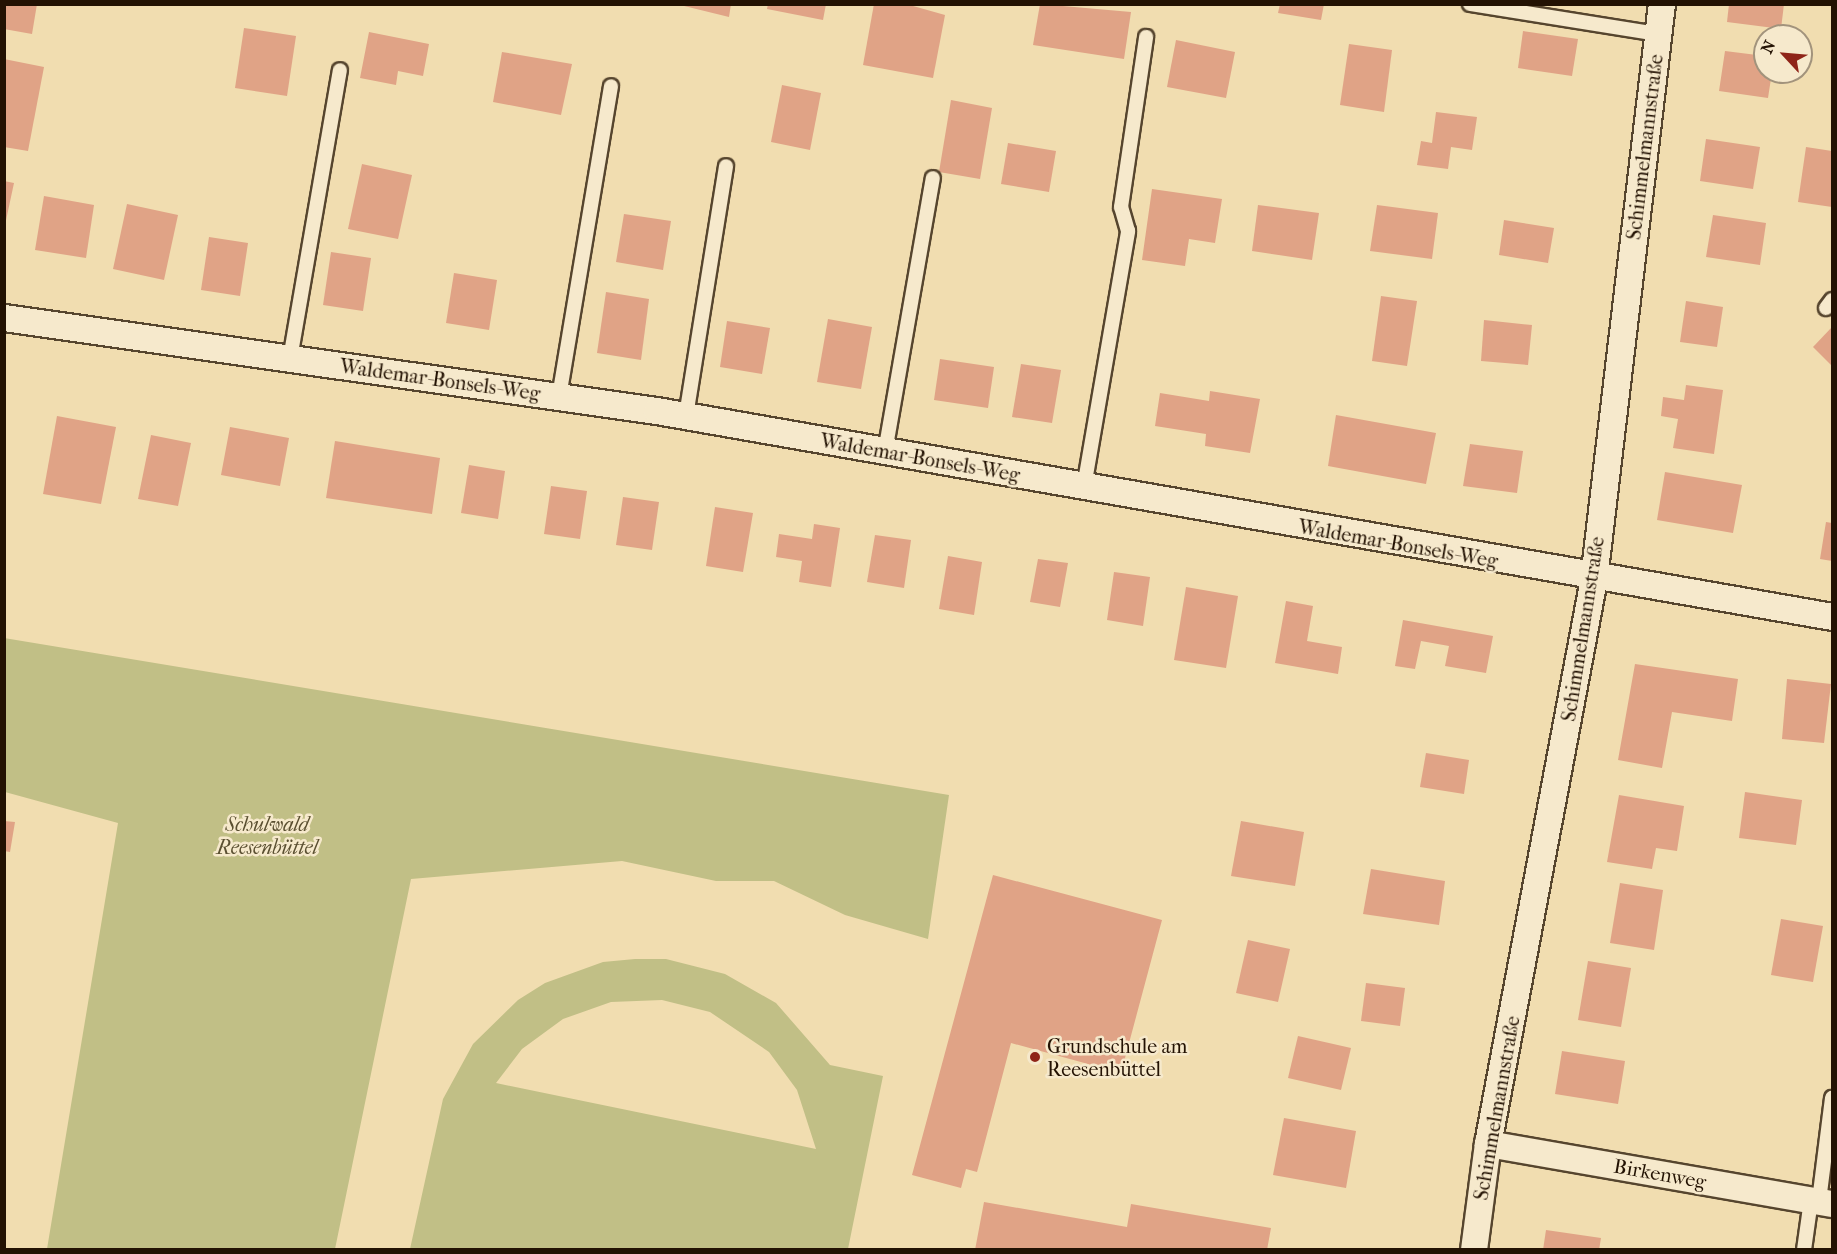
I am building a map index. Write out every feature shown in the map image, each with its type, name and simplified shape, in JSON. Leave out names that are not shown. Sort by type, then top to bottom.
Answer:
[{"type":"street","name":"Schimmelmannstraße","points":[[1474,1250],[1488,1144],[1594,579],[1662,4]]},
{"type":"street","name":"Waldemar-Bonsels-Weg","points":[[4,318],[686,416],[1594,579],[1833,617]]},
{"type":"street","name":"Birkenweg","points":[[1488,1144],[1821,1202]]},
{"type":"lane","points":[[1470,4],[1658,34]]},
{"type":"lane","points":[[1084,487],[1128,231],[1121,207],[1146,37]]},
{"type":"lane","points":[[290,359],[340,70]]},
{"type":"lane","points":[[559,397],[611,86]]},
{"type":"lane","points":[[686,416],[726,166]]},
{"type":"lane","points":[[885,452],[933,178]]},
{"type":"lane","points":[[1804,1250],[1821,1202],[1833,1098]]},
{"type":"green space","name":"Schulwald Reesenbüttel","points":[[4,638],[949,795],[928,939],[845,915],[774,881],[716,881],[622,861],[411,879],[335,1249],[47,1249],[118,823],[5,792]]},
{"type":"green space","points":[[666,959],[725,974],[776,1003],[830,1065],[883,1076],[848,1249],[410,1249],[443,1099],[473,1044],[518,1000],[545,983],[603,962]],"holes":[[[662,1000],[710,1012],[769,1052],[797,1090],[816,1149],[496,1083],[522,1049],[563,1019],[611,1002]]]},
{"type":"building","points":[[4,4],[37,4],[32,34],[4,29]]},
{"type":"building","points":[[676,4],[731,4],[729,17]]},
{"type":"building","points":[[768,4],[826,4],[823,20],[767,9]]},
{"type":"building","points":[[874,4],[906,4],[945,15],[933,78],[863,65]]},
{"type":"building","points":[[1040,4],[1131,12],[1124,59],[1033,45]]},
{"type":"building","points":[[1280,4],[1324,4],[1321,20],[1278,13]]},
{"type":"building","points":[[1729,4],[1784,4],[1782,24],[1753,25],[1727,22]]},
{"type":"building","points":[[244,28],[296,36],[287,96],[235,88]]},
{"type":"building","points":[[1523,31],[1578,39],[1572,76],[1518,68]]},
{"type":"building","points":[[369,32],[429,44],[423,76],[398,71],[396,85],[360,78]]},
{"type":"building","points":[[1176,40],[1235,52],[1226,98],[1167,87]]},
{"type":"building","points":[[1349,44],[1392,50],[1384,112],[1340,105]]},
{"type":"building","points":[[1725,51],[1753,54],[1753,84],[1770,84],[1768,98],[1719,91]]},
{"type":"building","points":[[502,52],[572,64],[561,115],[493,102]]},
{"type":"building","points":[[4,59],[44,67],[28,151],[4,147]]},
{"type":"building","points":[[782,85],[821,93],[810,150],[771,142]]},
{"type":"building","points":[[951,100],[992,108],[980,179],[939,172]]},
{"type":"building","points":[[1436,112],[1477,117],[1472,150],[1451,147],[1448,169],[1417,165],[1421,141],[1432,143]]},
{"type":"building","points":[[1706,139],[1760,147],[1753,189],[1700,181]]},
{"type":"building","points":[[1008,143],[1056,151],[1049,192],[1001,184]]},
{"type":"building","points":[[1806,147],[1832,151],[1832,207],[1798,202]]},
{"type":"building","points":[[362,164],[412,175],[398,239],[348,229]]},
{"type":"building","points":[[4,181],[14,183],[5,225],[4,225]]},
{"type":"building","points":[[1152,189],[1222,199],[1215,243],[1189,239],[1185,266],[1142,260]]},
{"type":"building","points":[[44,196],[94,205],[86,258],[35,250]]},
{"type":"building","points":[[127,204],[178,215],[164,280],[113,269]]},
{"type":"building","points":[[1258,205],[1319,213],[1312,260],[1252,251]]},
{"type":"building","points":[[1377,205],[1438,213],[1432,259],[1370,251]]},
{"type":"building","points":[[624,214],[671,221],[663,270],[616,262]]},
{"type":"building","points":[[1713,215],[1766,223],[1760,265],[1706,257]]},
{"type":"building","points":[[1504,220],[1554,228],[1548,263],[1499,255]]},
{"type":"building","points":[[209,237],[248,243],[240,296],[201,290]]},
{"type":"building","points":[[331,252],[371,258],[363,311],[323,305]]},
{"type":"building","points":[[454,273],[497,280],[489,330],[446,323]]},
{"type":"building","points":[[606,292],[649,299],[641,360],[597,353]]},
{"type":"building","points":[[1381,296],[1417,301],[1407,366],[1372,361]]},
{"type":"building","points":[[1686,301],[1723,307],[1717,347],[1680,342]]},
{"type":"building","points":[[828,319],[872,327],[861,389],[817,382]]},
{"type":"building","points":[[1484,320],[1532,325],[1528,365],[1481,361]]},
{"type":"building","points":[[727,321],[770,328],[762,374],[720,367]]},
{"type":"building","points":[[1832,327],[1832,366],[1813,347]]},
{"type":"building","points":[[940,359],[994,367],[988,408],[934,400]]},
{"type":"building","points":[[1021,364],[1061,370],[1052,423],[1012,417]]},
{"type":"building","points":[[1686,385],[1723,390],[1714,454],[1673,448],[1678,419],[1661,416],[1663,397],[1684,400]]},
{"type":"building","points":[[1210,391],[1260,399],[1250,453],[1205,446],[1206,434],[1155,426],[1160,393],[1209,401]]},
{"type":"building","points":[[1336,415],[1436,433],[1426,484],[1328,466]]},
{"type":"building","points":[[57,416],[116,427],[101,504],[43,494]]},
{"type":"building","points":[[230,427],[289,438],[280,486],[221,475]]},
{"type":"building","points":[[151,435],[191,443],[178,506],[138,499]]},
{"type":"building","points":[[335,441],[440,458],[432,514],[326,498]]},
{"type":"building","points":[[1470,444],[1523,451],[1517,493],[1463,486]]},
{"type":"building","points":[[469,465],[505,471],[498,519],[461,513]]},
{"type":"building","points":[[1665,472],[1742,485],[1733,533],[1657,520]]},
{"type":"building","points":[[551,486],[587,491],[580,539],[544,534]]},
{"type":"building","points":[[623,497],[659,502],[652,550],[616,545]]},
{"type":"building","points":[[715,507],[753,513],[743,572],[706,566]]},
{"type":"building","points":[[1826,522],[1832,523],[1832,561],[1820,559]]},
{"type":"building","points":[[814,524],[840,528],[831,587],[799,582],[802,561],[776,557],[779,534],[812,539]]},
{"type":"building","points":[[875,535],[911,540],[904,588],[867,582]]},
{"type":"building","points":[[948,556],[982,562],[974,615],[939,609]]},
{"type":"building","points":[[1038,559],[1068,563],[1060,607],[1030,602]]},
{"type":"building","points":[[1114,572],[1150,577],[1143,626],[1107,620]]},
{"type":"building","points":[[1186,587],[1238,596],[1226,668],[1174,660]]},
{"type":"building","points":[[1286,601],[1313,606],[1307,641],[1342,647],[1338,674],[1275,663]]},
{"type":"building","points":[[1403,620],[1493,636],[1486,673],[1445,666],[1449,646],[1421,641],[1415,669],[1395,666]]},
{"type":"building","points":[[1635,664],[1738,679],[1732,721],[1672,712],[1662,768],[1618,760]]},
{"type":"building","points":[[1787,679],[1831,684],[1824,743],[1782,739]]},
{"type":"building","points":[[1426,753],[1469,760],[1464,794],[1420,787]]},
{"type":"building","points":[[1745,792],[1802,800],[1796,845],[1739,838]]},
{"type":"building","points":[[1619,795],[1684,806],[1677,851],[1656,848],[1652,869],[1607,862]]},
{"type":"building","points":[[4,821],[15,822],[10,852],[4,851]]},
{"type":"building","points":[[1241,821],[1304,832],[1295,886],[1231,876]]},
{"type":"building","points":[[1371,869],[1445,881],[1439,925],[1363,914]]},
{"type":"building","points":[[993,875],[1162,920],[1121,1073],[1011,1043],[977,1172],[966,1169],[961,1188],[912,1175]]},
{"type":"building","points":[[1620,883],[1663,890],[1654,950],[1610,943]]},
{"type":"building","points":[[1781,919],[1823,926],[1813,982],[1771,975]]},
{"type":"building","points":[[1248,940],[1290,949],[1278,1002],[1236,993]]},
{"type":"building","points":[[1588,961],[1631,968],[1621,1027],[1578,1020]]},
{"type":"building","points":[[1366,983],[1405,988],[1400,1026],[1361,1021]]},
{"type":"building","points":[[1298,1036],[1351,1048],[1341,1090],[1288,1078]]},
{"type":"building","points":[[1562,1051],[1625,1061],[1618,1104],[1555,1094]]},
{"type":"building","points":[[1284,1118],[1356,1131],[1346,1188],[1273,1175]]},
{"type":"building","points":[[984,1202],[1127,1227],[1131,1204],[1271,1228],[1267,1250],[975,1250]]},
{"type":"building","points":[[1546,1230],[1601,1238],[1599,1250],[1543,1250]]},
{"type":"place","name":"Grundschule am Reesenbüttel","points":[[1035,1057]]}]
